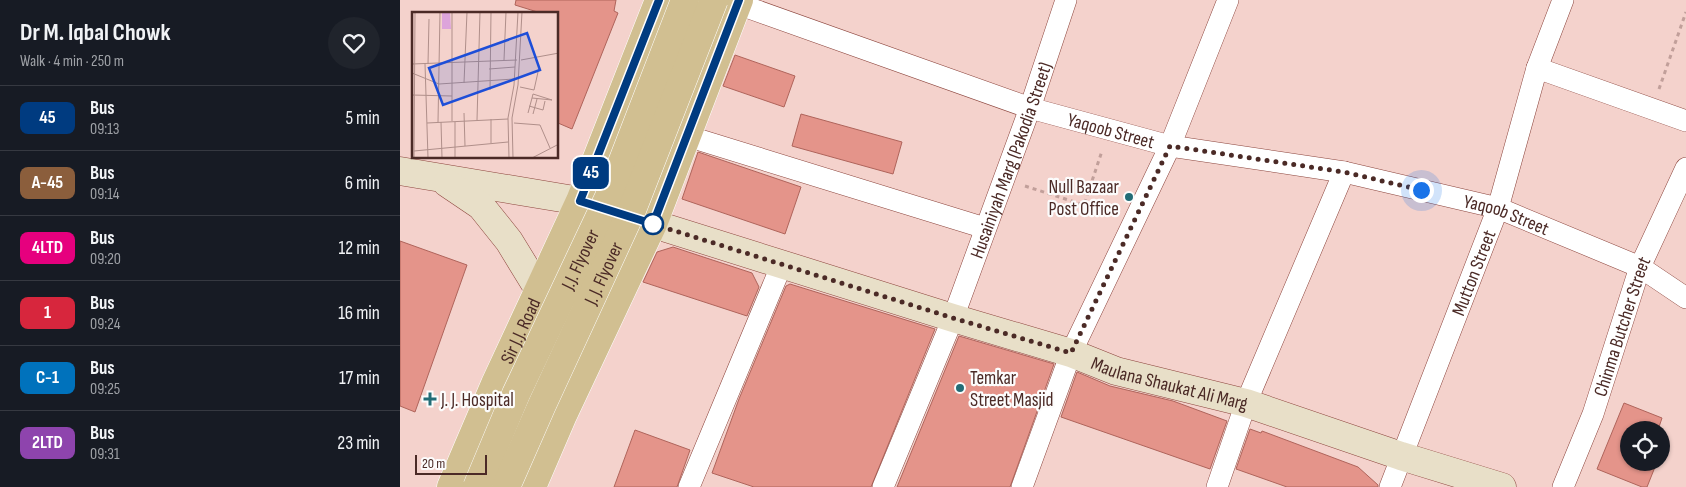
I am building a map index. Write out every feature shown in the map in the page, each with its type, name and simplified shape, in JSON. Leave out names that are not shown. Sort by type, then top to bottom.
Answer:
[{"type":"main road","name":"Sir J.J. Road","points":[[451,487],[495,384],[580,201],[659,0]]},
{"type":"main road","name":"J.J. Flyover","points":[[477,487],[516,394],[608,199],[685,0]]},
{"type":"main road","points":[[532,487],[563,414],[653,224],[687,136],[730,1]]},
{"type":"main road","name":"J. J. Flyover","points":[[506,487],[542,405],[730,1]]},
{"type":"main road","name":"Maulana Shaukat Ali Marg","points":[[400,171],[580,201],[1071,353],[1116,371],[1246,403],[1401,456],[1502,487]]},
{"type":"main road","points":[[439,178],[481,206],[510,241],[539,290]]},
{"type":"street","name":"Husainiyah Marg (Pakodia Street)","points":[[883,487],[953,318],[1030,108],[1066,0]]},
{"type":"street","points":[[1022,487],[1071,353],[1170,146],[1228,0]]},
{"type":"street","name":"Mutton Street","points":[[1390,487],[1498,208],[1536,68],[1563,0]]},
{"type":"street","name":"Yaqoob Street","points":[[730,1],[1030,108],[1170,146],[1344,172],[1498,208],[1640,267],[1686,298]]},
{"type":"street","points":[[1536,68],[1686,121]]},
{"type":"street","points":[[687,136],[985,228]]},
{"type":"street","name":"Chinma Butcher Street","points":[[1563,487],[1593,414],[1640,267],[1686,168]]},
{"type":"street","points":[[1217,487],[1246,403],[1344,172]]},
{"type":"street","points":[[688,487],[782,264]]},
{"type":"path","points":[[1652,109],[1686,12]]},
{"type":"path","points":[[1003,178],[1084,205],[1110,129]]},
{"type":"building","points":[[516,0],[616,0],[614,11],[618,13],[572,129],[559,123],[559,12],[538,12],[515,5]]},
{"type":"building","points":[[735,55],[795,76],[784,107],[723,86]]},
{"type":"building","points":[[801,114],[902,142],[893,174],[792,146]]},
{"type":"building","points":[[698,152],[801,187],[785,234],[682,199]]},
{"type":"building","points":[[400,241],[467,265],[415,412],[400,406]]},
{"type":"building","points":[[673,247],[752,273],[759,287],[747,316],[643,282],[657,252]]},
{"type":"building","points":[[790,284],[935,329],[871,487],[754,487],[712,473],[739,399],[786,286]]},
{"type":"building","points":[[959,336],[1054,364],[1010,487],[897,487]]},
{"type":"building","points":[[1077,372],[1110,386],[1173,401],[1227,421],[1210,469],[1061,417]]},
{"type":"building","points":[[1624,403],[1662,418],[1661,421],[1620,421],[1620,471],[1653,471],[1647,487],[1642,487],[1597,469]]},
{"type":"building","points":[[1250,429],[1261,433],[1262,431],[1358,467],[1378,487],[1287,487],[1236,469]]},
{"type":"building","points":[[635,430],[690,450],[677,487],[614,487]]},
{"type":"bus line","name":"45","points":[[659,0],[580,201],[653,224],[739,0]]},
{"type":"place","name":"Null Bazaar Post Office","points":[[1129,197]]},
{"type":"place","name":"Temkar Street Masjid","points":[[960,388]]},
{"type":"place","name":"J. J. Hospital","points":[[430,399]]},
{"type":"route","points":[[653,224],[1071,353],[1170,146],[1344,172],[1421,190]]}]
